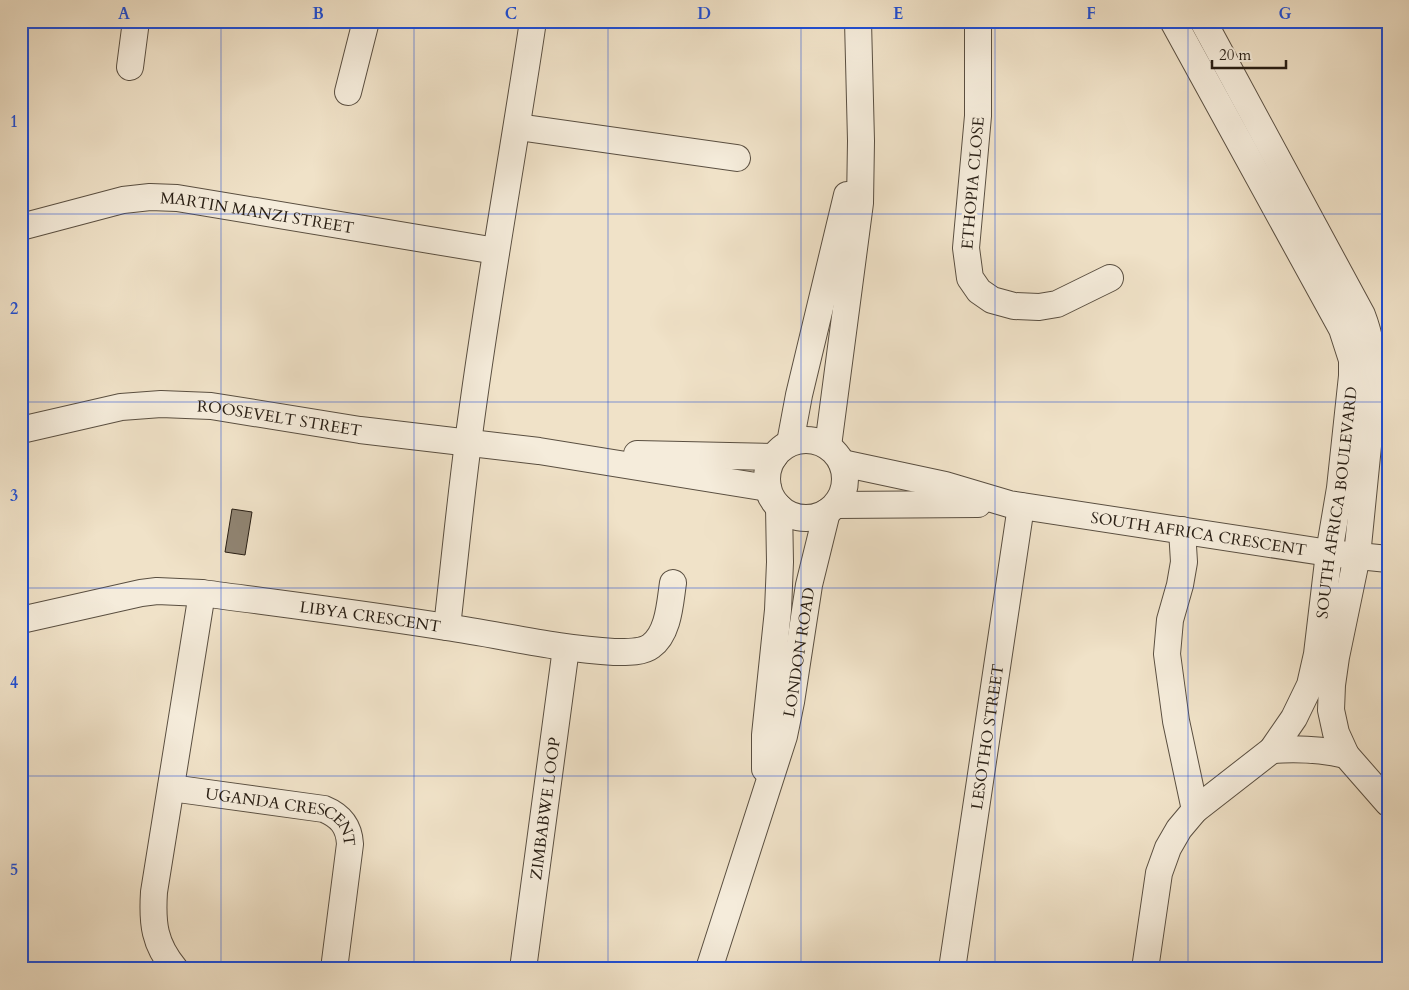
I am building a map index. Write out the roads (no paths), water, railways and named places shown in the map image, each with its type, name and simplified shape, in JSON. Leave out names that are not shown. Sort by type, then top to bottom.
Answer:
[{"type":"street","points":[[130,67],[136,21]]},
{"type":"street","points":[[348,92],[366,21]]},
{"type":"street","points":[[447,627],[468,443],[496,251],[518,127],[533,21]]},
{"type":"street","points":[[835,454],[860,203],[861,141],[858,21]]},
{"type":"street","name":"ETHOPIA CLOSE","points":[[978,21],[977,134],[966,248],[970,278],[979,291],[992,300],[1014,306],[1039,307],[1057,304],[1110,278]]},
{"type":"street","name":"SOUTH AFRICA BOULEVARD","points":[[1145,969],[1160,873],[1168,848],[1179,829],[1195,810],[1272,750],[1294,718],[1310,685],[1317,654],[1352,390],[1352,360],[1342,329],[1173,21]]},
{"type":"street","name":"SOUTH AFRICA BOULEVARD","points":[[1203,21],[1362,315],[1367,329],[1374,364],[1374,386],[1356,556],[1336,657],[1332,685],[1332,710],[1334,725],[1346,756],[1388,803]]},
{"type":"street","points":[[518,127],[737,158]]},
{"type":"street","points":[[782,450],[803,440],[816,441],[835,454],[845,474],[845,485],[842,496],[831,509],[814,517],[802,518],[789,514],[773,498],[767,478],[768,467],[782,450],[799,395],[861,141]]},
{"type":"street","name":"MARTIN MANZI STREET","points":[[21,227],[123,200],[161,197],[177,198],[496,251]]},
{"type":"street","name":"ROOSEVELT STREET","points":[[21,430],[121,407],[169,404],[211,406],[360,430],[539,451],[773,498]]},
{"type":"street","name":"ROOSEVELT STREET","points":[[539,451],[782,450]]},
{"type":"street","name":"SOUTH AFRICA CRESCENT","points":[[835,454],[1015,505],[1329,553],[1388,558]]},
{"type":"street","name":"LONDON ROAD","points":[[766,789],[765,735],[774,657],[780,572],[773,498]]},
{"type":"street","name":"SOUTH AFRICA CRESCENT","points":[[831,509],[1015,505]]},
{"type":"street","name":"LESOTHO STREET","points":[[952,969],[1015,505]]},
{"type":"street","name":"LONDON ROAD","points":[[709,969],[784,736],[811,571],[831,509]]},
{"type":"street","points":[[1182,530],[1184,562],[1180,585],[1170,620],[1168,654],[1176,721],[1195,810]]},
{"type":"street","name":"LIBYA CRESCENT","points":[[21,620],[141,593],[157,591],[202,593],[447,627],[566,648],[616,652],[638,651],[651,646],[661,634],[667,619],[673,583]]},
{"type":"street","name":"UGANDA CRESCENT","points":[[175,969],[164,955],[158,942],[152,912],[202,593]]},
{"type":"street","name":"ZIMBABWE LOOP","points":[[523,969],[566,648]]},
{"type":"street","points":[[1272,750],[1320,749],[1346,756]]},
{"type":"street","name":"UGANDA CRESCENT","points":[[171,788],[324,809],[338,816],[345,824],[350,844],[334,969]]}]
